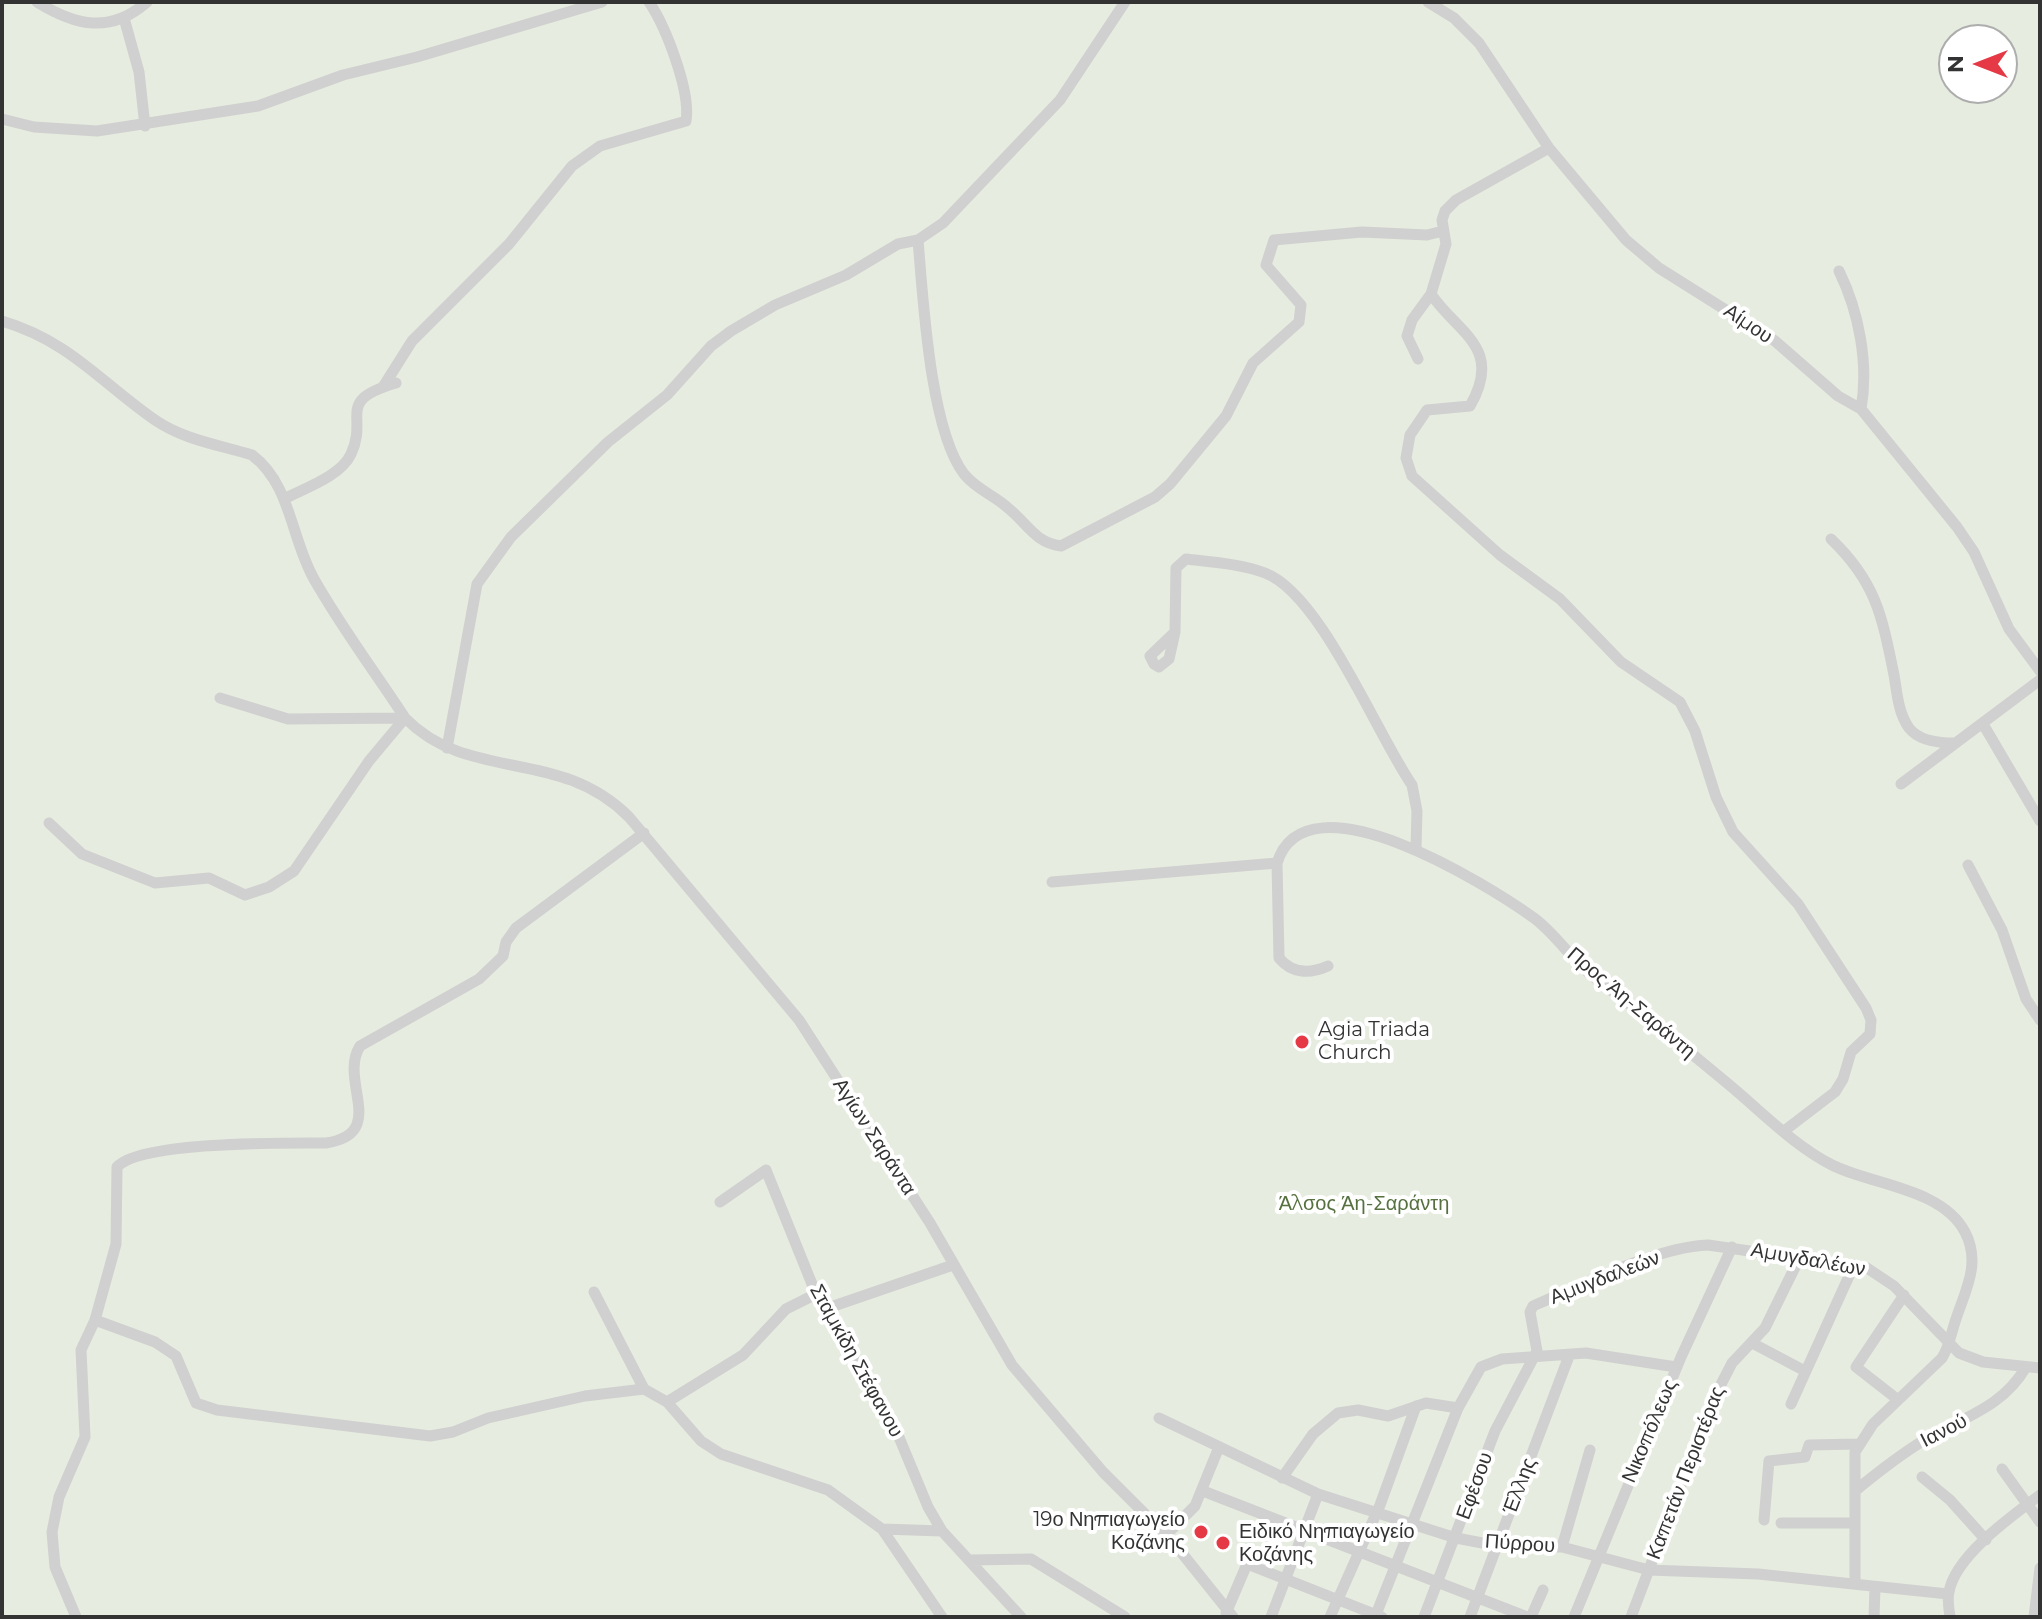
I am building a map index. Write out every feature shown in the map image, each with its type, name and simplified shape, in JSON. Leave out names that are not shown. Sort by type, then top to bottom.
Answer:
[{"type":"street","points":[[37,2],[86,25],[109,24],[147,2]]},
{"type":"street","points":[[2,119],[59,130],[97,131],[145,126],[258,106],[343,75],[417,57],[602,2]]},
{"type":"street","points":[[383,387],[412,341],[509,244],[551,188],[583,156],[600,146],[686,121],[687,104],[681,77],[649,2]]},
{"type":"street","points":[[447,748],[477,584],[511,537],[608,442],[667,395],[711,346],[731,331],[775,305],[846,275],[898,244],[918,240],[960,208],[1060,100],[1125,2]]},
{"type":"street","name":"Αίμου","points":[[1428,2],[1454,18],[1479,43],[1549,148],[1612,225],[1640,252],[1763,333],[1838,396],[1861,409],[1974,552],[2009,629],[2040,671]]},
{"type":"street","points":[[124,18],[139,72],[145,126]]},
{"type":"street","points":[[1418,359],[1407,336],[1412,320],[1431,294],[1443,261],[1445,211],[1456,200],[1549,148]]},
{"type":"street","points":[[918,240],[934,388],[953,454],[973,484],[1008,507],[1037,539],[1061,546],[1155,497],[1170,484],[1226,416],[1253,363],[1299,322],[1301,305],[1266,265],[1274,240],[1330,234],[1427,235],[1443,231]]},
{"type":"street","points":[[1839,271],[1850,294],[1858,325],[1864,389],[1861,409]]},
{"type":"street","points":[[1431,294],[1476,341],[1480,370],[1470,406],[1427,410],[1416,422],[1406,458],[1412,476],[1500,555],[1560,599],[1621,662],[1680,702],[1695,731],[1716,797],[1733,832],[1798,904],[1871,1020],[1870,1034],[1851,1052],[1843,1079],[1835,1092],[1784,1131]]},
{"type":"street","name":"Αγίων Σαράντα","points":[[2,321],[48,338],[75,355],[171,430],[252,455],[271,472],[315,581],[405,718],[419,732],[447,748],[564,775],[583,783],[616,804],[644,833],[799,1020],[922,1210],[1012,1365],[1103,1472],[1166,1535],[1229,1614]]},
{"type":"street","points":[[284,499],[344,465],[355,443],[359,404],[371,391],[396,383]]},
{"type":"street","points":[[1831,539],[1869,582],[1883,620],[1900,707],[1910,730],[1921,737],[1954,743]]},
{"type":"street","points":[[1175,632],[1176,568],[1186,559],[1261,572],[1280,583],[1314,618],[1412,785],[1416,848]]},
{"type":"street","points":[[1901,784],[2040,680]]},
{"type":"street","points":[[220,698],[288,719],[405,718]]},
{"type":"street","points":[[49,823],[82,854],[155,883],[209,878],[245,895],[269,887],[294,871],[360,774],[405,718]]},
{"type":"street","points":[[1983,724],[2040,821]]},
{"type":"street","name":"Προς Άη-Σαράντη","points":[[1277,863],[1281,849],[1294,836],[1315,827],[1338,829],[1416,848],[1449,863],[1536,919],[1581,967],[1662,1028],[1784,1131],[1833,1165],[1912,1194],[1954,1217],[1964,1231],[1973,1262],[1950,1345]]},
{"type":"street","points":[[76,1617],[55,1567],[52,1532],[59,1497],[85,1437],[81,1350],[95,1320],[116,1244],[115,1177],[124,1159],[154,1151],[224,1145],[326,1143],[352,1134],[359,1109],[353,1057],[360,1046],[479,979],[503,956],[506,942],[516,928],[644,833]]},
{"type":"street","points":[[1052,882],[1277,863],[1279,958],[1286,966],[1302,972],[1328,966]]},
{"type":"street","points":[[1968,865],[2002,930],[2026,999],[2040,1020]]},
{"type":"street","points":[[2026,999],[2040,997]]},
{"type":"street","name":"Σταμκίδη Στέφανου","points":[[720,1202],[766,1170],[788,1218],[816,1294],[896,1430],[928,1507],[942,1531],[1021,1617]]},
{"type":"street","name":"Αμυγδαλέων","points":[[1732,1247],[1854,1265],[1875,1272],[1904,1295],[1950,1345],[1967,1357],[1983,1362],[2040,1368]]},
{"type":"street","name":"Αμυγδαλεών","points":[[1534,1359],[1538,1347],[1529,1319],[1533,1306],[1619,1270],[1686,1248],[1732,1247]]},
{"type":"street","name":"Νικοπόλεως","points":[[1574,1617],[1676,1367],[1732,1247]]},
{"type":"street","name":"Καπετάν Περιστέρας","points":[[1631,1617],[1714,1398],[1732,1363],[1748,1344],[1754,1344],[1800,1257]]},
{"type":"street","points":[[825,1309],[953,1265]]},
{"type":"street","points":[[1791,1404],[1854,1265]]},
{"type":"street","points":[[594,1292],[644,1389],[667,1402],[701,1441],[721,1454],[828,1490],[882,1529],[942,1617]]},
{"type":"street","points":[[667,1402],[743,1355],[786,1309],[816,1294]]},
{"type":"street","points":[[1897,1399],[1856,1367],[1904,1295]]},
{"type":"street","points":[[95,1320],[155,1342],[176,1356],[196,1403],[217,1410],[430,1436],[453,1432],[488,1418],[585,1396],[644,1389]]},
{"type":"street","points":[[1754,1344],[1805,1371]]},
{"type":"street","points":[[1855,1584],[1858,1444],[1897,1399],[1942,1358],[1950,1345]]},
{"type":"street","points":[[1229,1614],[1247,1564],[1378,1616],[1458,1408],[1481,1367],[1502,1359],[1599,1355],[1676,1367]]},
{"type":"street","name":"Έλλης","points":[[1470,1617],[1569,1356]]},
{"type":"street","name":"Εφέσου","points":[[1424,1617],[1495,1431],[1534,1359]]},
{"type":"street","name":"Ιανού","points":[[1855,1491],[1903,1453],[1996,1403],[2017,1383],[2026,1367]]},
{"type":"street","points":[[1282,1478],[1313,1434],[1338,1413],[1358,1410],[1388,1416],[1426,1403],[1458,1408]]},
{"type":"street","points":[[1330,1617],[1376,1513],[1416,1406]]},
{"type":"street","name":"Πύρρου","points":[[1159,1418],[1318,1494],[1456,1538],[1498,1546],[1562,1547],[1649,1570],[1758,1574],[1948,1594]]},
{"type":"street","points":[[1764,1520],[1769,1461],[1805,1457],[1809,1445],[1858,1444]]},
{"type":"street","points":[[1166,1535],[1195,1506],[1219,1447]]},
{"type":"street","points":[[1562,1547],[1590,1450]]},
{"type":"street","points":[[2002,1469],[2040,1522]]},
{"type":"street","points":[[1922,1477],[1950,1500],[1986,1540]]},
{"type":"street","points":[[1203,1491],[1529,1617],[1543,1590]]},
{"type":"street","points":[[1271,1617],[1318,1494]]},
{"type":"street","points":[[1950,1617],[1948,1594],[1953,1576],[1986,1540],[2040,1495]]},
{"type":"street","points":[[1781,1523],[1855,1523]]},
{"type":"street","points":[[882,1529],[942,1531]]},
{"type":"street","points":[[971,1560],[1031,1559],[1125,1617]]},
{"type":"street","points":[[2034,1617],[2040,1568]]},
{"type":"street","points":[[1874,1617],[1875,1587]]},
{"type":"green space","name":"Άλσος Άη-Σαράντη","points":[[2,2],[2040,2],[2040,1617],[2,1617]]},
{"type":"place","name":"Agia Triada Church","points":[[1302,1042]]},
{"type":"place","name":"19ο Νηπιαγωγείο Κοζάνης","points":[[1201,1532]]},
{"type":"place","name":"Ειδικό Νηπιαγωγείο Κοζάνης","points":[[1223,1543]]}]
